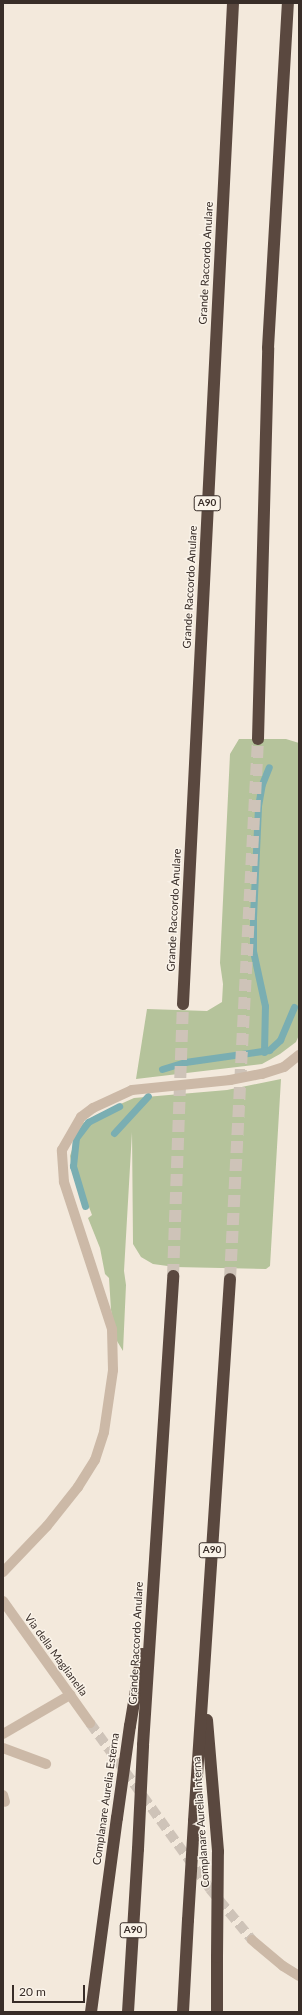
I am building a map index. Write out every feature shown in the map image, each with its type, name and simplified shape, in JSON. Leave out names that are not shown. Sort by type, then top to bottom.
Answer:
[{"type":"highway","name":"Grande Raccordo Anulare","points":[[183,1004],[233,3]]},
{"type":"highway","points":[[258,739],[268,348],[288,3]]},
{"type":"highway","name":"Grande Raccordo Anulare","points":[[128,2012],[152,1590],[173,1276]]},
{"type":"highway","name":"A90","points":[[183,2012],[203,1679],[230,1278]]},
{"type":"highway","name":"Complanare Aurelia Esterna","points":[[91,2012],[116,1818],[152,1590]]},
{"type":"highway","name":"Complanare Aurelia Interna","points":[[203,1679],[218,1852],[217,2012]]},
{"type":"street","points":[[3,1572],[47,1526],[78,1487],[95,1460],[104,1432],[113,1370],[112,1329],[102,1293],[64,1182],[62,1150],[81,1117],[93,1108],[132,1090],[230,1080],[262,1074],[284,1066],[299,1055]]},
{"type":"street","name":"Via della Maglianella","points":[[3,1601],[90,1723]]},
{"type":"street","points":[[3,1734],[70,1695]]},
{"type":"street","points":[[3,1748],[46,1764]]},
{"type":"street","points":[[252,1940],[283,1966],[299,1976]]},
{"type":"green space","points":[[239,739],[286,739],[299,743],[299,1035],[296,1042],[280,1054],[262,1064],[136,1079],[147,1009],[207,1011],[222,1002],[223,984],[220,963],[230,754]]},
{"type":"green space","points":[[281,1079],[270,1266],[266,1269],[175,1267],[153,1264],[141,1257],[133,1244],[132,1132],[124,1271],[126,1285],[123,1351],[117,1341],[111,1310],[109,1278],[105,1274],[100,1248],[88,1218],[92,1215],[89,1207],[84,1208],[73,1175],[70,1156],[78,1131],[83,1123],[96,1115],[134,1098],[227,1090]]},
{"type":"waterway","points":[[264,1052],[265,1006],[253,951],[253,917],[258,806],[262,784],[269,767]]},
{"type":"waterway","name":"Grande Raccordo Anulare","points":[[162,1069],[185,1062],[269,1050],[280,1040],[294,1007]]},
{"type":"waterway","points":[[114,1133],[148,1096]]},
{"type":"waterway","points":[[85,1206],[73,1166],[76,1138],[88,1122],[119,1106]]},
{"type":"tunnel","points":[[230,1279],[258,739]]},
{"type":"tunnel","points":[[173,1276],[183,1004]]},
{"type":"tunnel","points":[[90,1723],[210,1889],[252,1940]]}]
